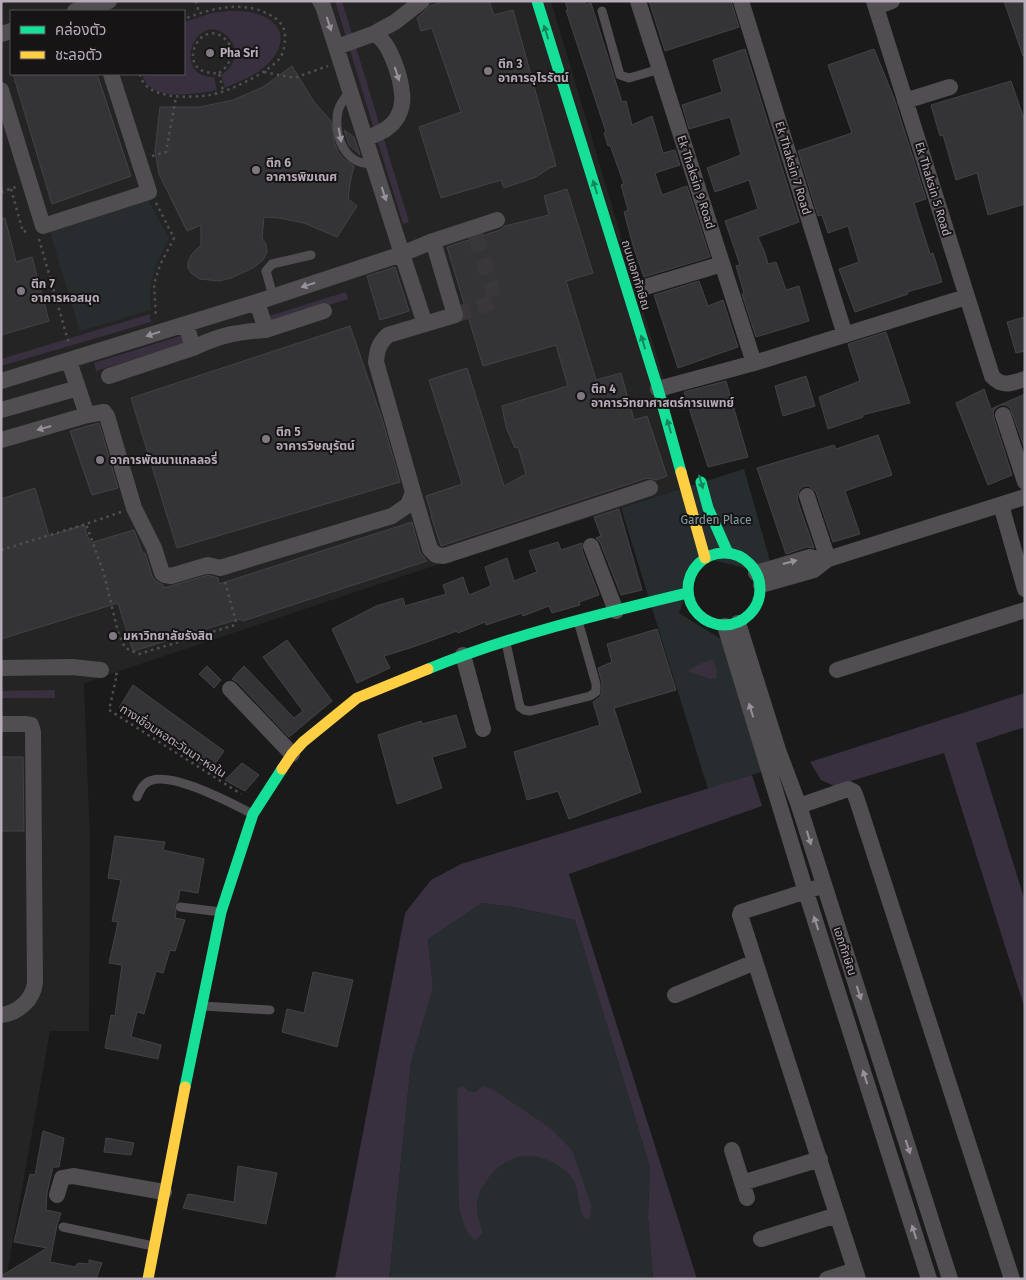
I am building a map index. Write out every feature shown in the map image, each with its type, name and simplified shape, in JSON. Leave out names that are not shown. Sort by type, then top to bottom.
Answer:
[{"type":"street","points":[[85,10],[109,1]]},
{"type":"street","points":[[320,1],[345,48],[351,90],[374,135],[375,163],[424,324]]},
{"type":"street","points":[[345,48],[395,22],[422,1]]},
{"type":"street","name":"ถนนเอกทักษิณ","points":[[537,1],[669,386],[705,558]]},
{"type":"street","name":"Ek Thaksin 9 Road","points":[[638,1],[754,363]]},
{"type":"street","name":"Ek Thaksin 7 Road","points":[[741,1],[844,335]]},
{"type":"street","points":[[875,4],[892,1]]},
{"type":"street","name":"Ek Thaksin 5 Road","points":[[875,4],[992,376],[997,382],[1007,384],[1025,379]]},
{"type":"street","points":[[373,34],[382,38],[386,44],[402,93],[395,121],[374,135]]},
{"type":"street","points":[[1,90],[43,226],[149,192],[111,75]]},
{"type":"street","points":[[905,101],[950,87]]},
{"type":"street","points":[[1,381],[70,354],[186,324],[402,254],[432,241],[497,220]]},
{"type":"street","points":[[432,241],[454,315],[388,335],[381,342],[377,351],[376,362],[430,549],[436,556],[444,556],[650,488]]},
{"type":"street","points":[[642,288],[722,264]]},
{"type":"street","points":[[669,386],[754,363],[966,297]]},
{"type":"street","points":[[265,299],[266,330]]},
{"type":"street","points":[[109,376],[236,332],[266,330],[324,312]]},
{"type":"street","points":[[186,324],[193,348]]},
{"type":"street","points":[[70,354],[86,415]]},
{"type":"street","points":[[1,410],[78,388]]},
{"type":"street","points":[[1,440],[86,415],[104,412],[107,416],[134,508],[154,548],[162,573],[171,576],[208,564],[220,568],[392,516],[408,504],[413,492]]},
{"type":"street","points":[[1003,415],[1025,482]]},
{"type":"street","points":[[697,470],[708,508],[728,553]]},
{"type":"street","points":[[807,496],[827,560]]},
{"type":"street","points":[[758,579],[810,557],[827,560],[1025,497]]},
{"type":"street","points":[[1001,505],[1025,589]]},
{"type":"street","points":[[591,546],[616,611]]},
{"type":"street","points":[[716,553],[728,553],[740,556],[750,564],[758,579],[759,598],[755,608],[748,617],[732,625],[707,623],[693,610],[687,593],[687,586],[694,567],[705,558],[716,553]]},
{"type":"street","points":[[148,1279],[221,912],[256,810],[292,754],[303,742],[357,698],[464,655],[578,620],[687,593]]},
{"type":"street","points":[[837,670],[1025,610]]},
{"type":"street","name":"เอกทักษิณ","points":[[732,625],[780,779],[800,806],[950,1279]]},
{"type":"street","points":[[464,655],[483,729]]},
{"type":"street","points":[[1,668],[72,667],[109,672]]},
{"type":"street","points":[[230,689],[292,754]]},
{"type":"street","points":[[1,724],[25,724],[31,726],[33,732],[35,983],[34,990],[23,1005],[8,1014],[1,1015]]},
{"type":"street","points":[[780,779],[806,892],[929,1279]]},
{"type":"street","points":[[800,806],[848,789],[854,792],[1012,1279]]},
{"type":"street","points":[[824,886],[740,913],[857,1274],[827,1279]]},
{"type":"street","points":[[675,995],[755,962]]},
{"type":"street","points":[[732,1150],[745,1191],[820,1159]]},
{"type":"street","points":[[57,1195],[62,1178],[73,1176],[164,1192]]},
{"type":"street","points":[[761,1239],[837,1214]]},
{"type":"lane","points":[[602,11],[620,75],[629,78],[660,69]]},
{"type":"lane","points":[[351,90],[338,110],[341,144],[346,154],[353,160],[365,164],[375,163]]},
{"type":"lane","points":[[265,299],[266,271],[272,264],[311,255]]},
{"type":"lane","points":[[506,642],[520,707],[524,710],[530,711],[590,696],[596,692],[596,684],[578,620]]},
{"type":"lane","points":[[138,797],[144,784],[158,778],[194,787],[256,810]]},
{"type":"lane","points":[[180,907],[221,912]]},
{"type":"lane","points":[[203,1006],[270,1010]]},
{"type":"lane","points":[[63,1227],[155,1246]]},
{"type":"path","points":[[196,1],[199,13]]},
{"type":"path","points":[[140,75],[146,86],[156,92],[176,97],[210,95],[264,72],[280,58],[285,45],[285,31],[278,19],[264,12],[247,8],[211,9],[185,19]]},
{"type":"path","points":[[205,35],[221,36],[230,45],[231,59],[224,69],[219,72],[203,71],[194,61],[192,54],[194,46],[205,35]]},
{"type":"path","points":[[264,72],[294,78],[345,48]]},
{"type":"path","points":[[219,72],[222,91]]},
{"type":"path","points":[[138,160],[166,152],[176,97]]},
{"type":"path","points":[[11,188],[23,232],[36,228]]},
{"type":"path","points":[[149,192],[174,238],[160,265],[154,284],[154,304],[158,332]]},
{"type":"path","points":[[38,237],[67,337],[70,354]]},
{"type":"path","points":[[1,550],[134,508]]},
{"type":"path","points":[[86,524],[104,574],[118,632],[125,648],[139,654],[235,625],[236,622],[220,568]]},
{"type":"path","name":"ทางเชื่อมหอตะวันนา-หอใน","points":[[109,672],[109,710],[256,810]]},
{"type":"shaded area","name":"มหาวิทยาลัยรังสิต","points":[[1,1],[551,1],[666,387],[682,489],[418,571],[84,683],[90,841],[89,1031],[50,1031],[6,1279],[1,1279]]},
{"type":"shaded area","points":[[335,1],[342,1],[409,222],[403,224]]},
{"type":"shaded area","points":[[244,12],[256,14],[270,20],[280,32],[281,39],[276,54],[263,68],[250,77],[225,88],[221,75],[233,63],[234,46],[227,36],[216,30],[206,31],[198,37],[192,46],[190,57],[193,67],[200,74],[214,77],[217,90],[186,94],[163,93],[146,83],[142,75],[185,75],[185,22],[212,13]]},
{"type":"shaded area","points":[[346,292],[348,299],[269,324],[266,317]]},
{"type":"shaded area","points":[[150,314],[151,322],[1,366],[1,359]]},
{"type":"shaded area","points":[[183,335],[185,343],[96,371],[94,363]]},
{"type":"shaded area","points":[[713,660],[717,678],[711,679],[687,671],[704,662]]},
{"type":"shaded area","points":[[55,690],[55,698],[1,698],[1,691]]},
{"type":"shaded area","points":[[1025,693],[1025,727],[976,743],[1025,901],[1025,1009],[944,753],[834,786],[821,780],[810,762]]},
{"type":"shaded area","points":[[752,775],[762,806],[569,874],[697,1279],[653,1279],[648,1217],[650,1167],[575,920],[513,907],[482,903],[428,939],[433,988],[411,1062],[389,1279],[335,1279],[405,913],[431,880],[461,864]]},
{"type":"shaded area","points":[[464,1086],[469,1092],[476,1092],[482,1086],[492,1089],[550,1128],[572,1150],[591,1205],[590,1218],[585,1219],[582,1214],[575,1183],[568,1173],[546,1159],[524,1156],[513,1158],[503,1164],[494,1171],[484,1184],[478,1197],[477,1207],[483,1233],[475,1240],[471,1237],[464,1224],[459,1206],[457,1090]]},
{"type":"green space","points":[[147,198],[169,238],[154,272],[150,290],[151,310],[80,331],[49,229]]},
{"type":"green space","name":"Garden Place","points":[[744,469],[774,575],[700,557],[679,613],[726,642],[767,770],[708,789],[621,508]]},
{"type":"green space","points":[[482,903],[513,907],[575,920],[650,1167],[648,1217],[653,1279],[389,1279],[411,1062],[433,988],[428,939]]},
{"type":"building","name":"ตึก 3 อาคารอุไรรัตน์","points":[[445,1],[489,1],[494,15],[513,10],[556,166],[549,168],[536,177],[504,188],[501,180],[441,198],[419,127],[461,112],[432,28],[421,31],[417,18],[430,6]]},
{"type":"building","points":[[565,1],[584,1],[586,5],[591,3],[622,102],[626,101],[632,125],[652,116],[663,153],[675,150],[680,165],[655,173],[662,195],[687,186],[710,257],[644,277],[624,212],[628,210],[621,185],[624,184],[610,145],[608,146],[604,133],[606,132],[566,10],[568,10]]},
{"type":"building","points":[[649,1],[731,1],[739,27],[665,51]]},
{"type":"building","points":[[1004,1],[1025,1],[1025,56],[1023,56]]},
{"type":"building","points":[[745,49],[799,222],[758,237],[768,264],[776,262],[786,290],[799,286],[809,321],[756,337],[742,294],[744,293],[736,266],[740,265],[725,221],[758,209],[749,180],[715,192],[707,168],[741,155],[730,117],[689,129],[682,105],[722,92],[713,60]]},
{"type":"building","points":[[874,49],[894,98],[926,199],[914,203],[930,254],[933,253],[942,282],[907,292],[908,294],[855,312],[839,269],[859,262],[848,226],[828,233],[822,215],[818,216],[798,151],[852,133],[828,65]]},
{"type":"building","name":"ตึก 6 อาคารพิฆเณศ","points":[[292,66],[314,102],[331,121],[338,152],[354,166],[348,199],[357,206],[337,237],[304,223],[264,217],[262,238],[266,244],[267,252],[263,260],[253,268],[231,278],[219,281],[200,279],[192,274],[188,268],[188,262],[192,254],[201,245],[201,225],[187,231],[159,174],[155,151],[160,107],[200,107],[233,100],[263,87]]},
{"type":"building","points":[[13,75],[97,75],[131,176],[52,204]]},
{"type":"building","points":[[1011,81],[1025,122],[1025,204],[988,215],[977,173],[956,180],[943,135],[940,136],[931,105]]},
{"type":"building","points":[[344,130],[354,137],[360,155],[349,145]]},
{"type":"building","points":[[567,189],[593,273],[566,281],[596,380],[621,373],[634,420],[647,416],[667,476],[656,480],[647,478],[441,546],[426,496],[462,484],[429,380],[467,368],[504,486],[526,474],[518,447],[515,448],[506,427],[502,406],[568,386],[556,345],[483,366],[447,247],[500,230],[505,226],[549,215],[544,196]]},
{"type":"building","name":"ตึก 7 อาคารหอสมุด","points":[[5,218],[16,262],[32,257],[49,321],[1,335],[1,219]]},
{"type":"building","points":[[395,267],[409,311],[380,320],[367,276]]},
{"type":"building","points":[[699,281],[708,306],[723,300],[738,347],[678,368],[654,295]]},
{"type":"building","points":[[1025,317],[1025,351],[1016,353],[1007,322]]},
{"type":"building","name":"ตึก 5 อาคารวิษณุรัตน์","points":[[350,326],[383,422],[400,482],[177,548],[131,398]]},
{"type":"building","points":[[886,332],[910,403],[862,415],[863,417],[828,429],[819,397],[860,381],[848,344]]},
{"type":"building","points":[[806,376],[815,406],[783,416],[775,386]]},
{"type":"building","points":[[726,381],[748,457],[708,467],[684,392]]},
{"type":"building","points":[[984,389],[991,409],[1000,405],[993,412],[994,418],[1012,475],[988,485],[956,403]]},
{"type":"building","points":[[1025,394],[1025,449],[1010,408],[1006,405],[1000,405]]},
{"type":"building","name":"อาคารพัฒนาแกลลอรี่","points":[[99,423],[118,488],[92,495],[70,431]]},
{"type":"building","points":[[878,435],[892,475],[845,491],[860,534],[833,542],[816,492],[809,486],[804,486],[799,490],[797,499],[814,548],[807,547],[786,554],[757,468],[834,445],[836,449]]},
{"type":"building","points":[[35,488],[49,536],[84,525],[90,543],[134,530],[143,554],[145,553],[152,576],[164,588],[208,575],[218,578],[219,584],[412,522],[420,552],[427,561],[243,621],[239,619],[133,651],[118,603],[1,639],[1,499]]},
{"type":"building","points":[[619,509],[642,590],[621,595],[600,542],[596,538],[601,536],[594,517]]},
{"type":"building","points":[[558,542],[561,550],[582,543],[582,550],[599,595],[579,602],[580,605],[552,613],[549,606],[523,616],[522,613],[486,625],[485,622],[458,633],[457,631],[384,656],[390,668],[357,683],[332,629],[376,606],[403,598],[405,606],[446,594],[443,585],[463,577],[469,595],[491,586],[485,567],[507,558],[514,581],[537,572],[529,551]]},
{"type":"building","points":[[657,629],[676,690],[614,708],[641,792],[569,819],[558,791],[527,800],[514,752],[600,725],[593,702],[600,697],[602,692],[598,668],[612,662],[607,644]]},
{"type":"building","points":[[287,640],[332,701],[289,737],[232,679],[244,666],[294,718],[303,711],[263,657]]},
{"type":"building","points":[[207,666],[221,680],[214,688],[199,674]]},
{"type":"building","points":[[133,685],[224,751],[210,771],[135,716],[119,708]]},
{"type":"building","points":[[456,715],[466,747],[432,757],[442,788],[397,804],[378,735],[421,721],[422,724]]},
{"type":"building","points":[[1,757],[23,757],[24,831],[1,831]]},
{"type":"building","points":[[242,763],[259,775],[245,791],[225,780]]},
{"type":"building","points":[[115,836],[165,842],[163,850],[204,859],[198,893],[180,890],[178,901],[174,906],[175,918],[185,920],[175,951],[170,950],[163,973],[156,971],[144,1014],[137,1012],[131,1037],[161,1045],[158,1059],[105,1048],[111,1015],[115,1016],[122,965],[109,963],[118,922],[112,921],[121,880],[108,878]]},
{"type":"building","points":[[313,972],[353,980],[337,1047],[282,1032],[287,1009],[304,1013]]},
{"type":"building","points":[[43,1131],[64,1138],[59,1167],[53,1167],[47,1193],[46,1210],[61,1213],[50,1262],[75,1267],[78,1263],[89,1264],[89,1260],[102,1263],[96,1279],[1,1279],[1,1276],[47,1248],[14,1242],[30,1174],[35,1175]]},
{"type":"building","points":[[106,1138],[134,1143],[131,1155],[104,1152]]},
{"type":"building","points":[[238,1166],[277,1173],[266,1224],[183,1208],[188,1194],[234,1202]]},
{"type":"tunnel","points":[[455,315],[496,301],[473,228]]},
{"type":"traffic: fast","points":[[537,1],[658,389],[681,472]]},
{"type":"traffic: fast","points":[[701,482],[708,508],[728,553]]},
{"type":"traffic: fast","points":[[724,553],[744,559],[754,569],[760,589],[754,609],[744,619],[724,625],[704,619],[694,609],[688,589],[694,569],[704,559],[724,553]]},
{"type":"traffic: fast","points":[[428,669],[524,636],[589,617],[687,593]]},
{"type":"traffic: fast","points":[[185,1087],[221,912],[253,814],[282,769]]},
{"type":"traffic: slow","points":[[681,472],[705,558]]},
{"type":"traffic: slow","points":[[282,769],[303,742],[357,698],[428,669]]},
{"type":"traffic: slow","points":[[148,1279],[185,1087]]},
{"type":"place","name":"Pha Sri","points":[[210,53]]},
{"type":"place","name":"ตึก 3 อาคารอุไรรัตน์","points":[[488,71]]},
{"type":"place","name":"ตึก 6 อาคารพิฆเณศ","points":[[256,170]]},
{"type":"place","name":"ตึก 7 อาคารหอสมุด","points":[[21,291]]},
{"type":"place","name":"ตึก 4 อาคารวิทยาศาสตร์การแพทย์","points":[[581,396]]},
{"type":"place","name":"ตึก 5 อาคารวิษณุรัตน์","points":[[266,439]]},
{"type":"place","name":"อาคารพัฒนาแกลลอรี่","points":[[100,460]]},
{"type":"place","name":"มหาวิทยาลัยรังสิต","points":[[113,636]]}]
